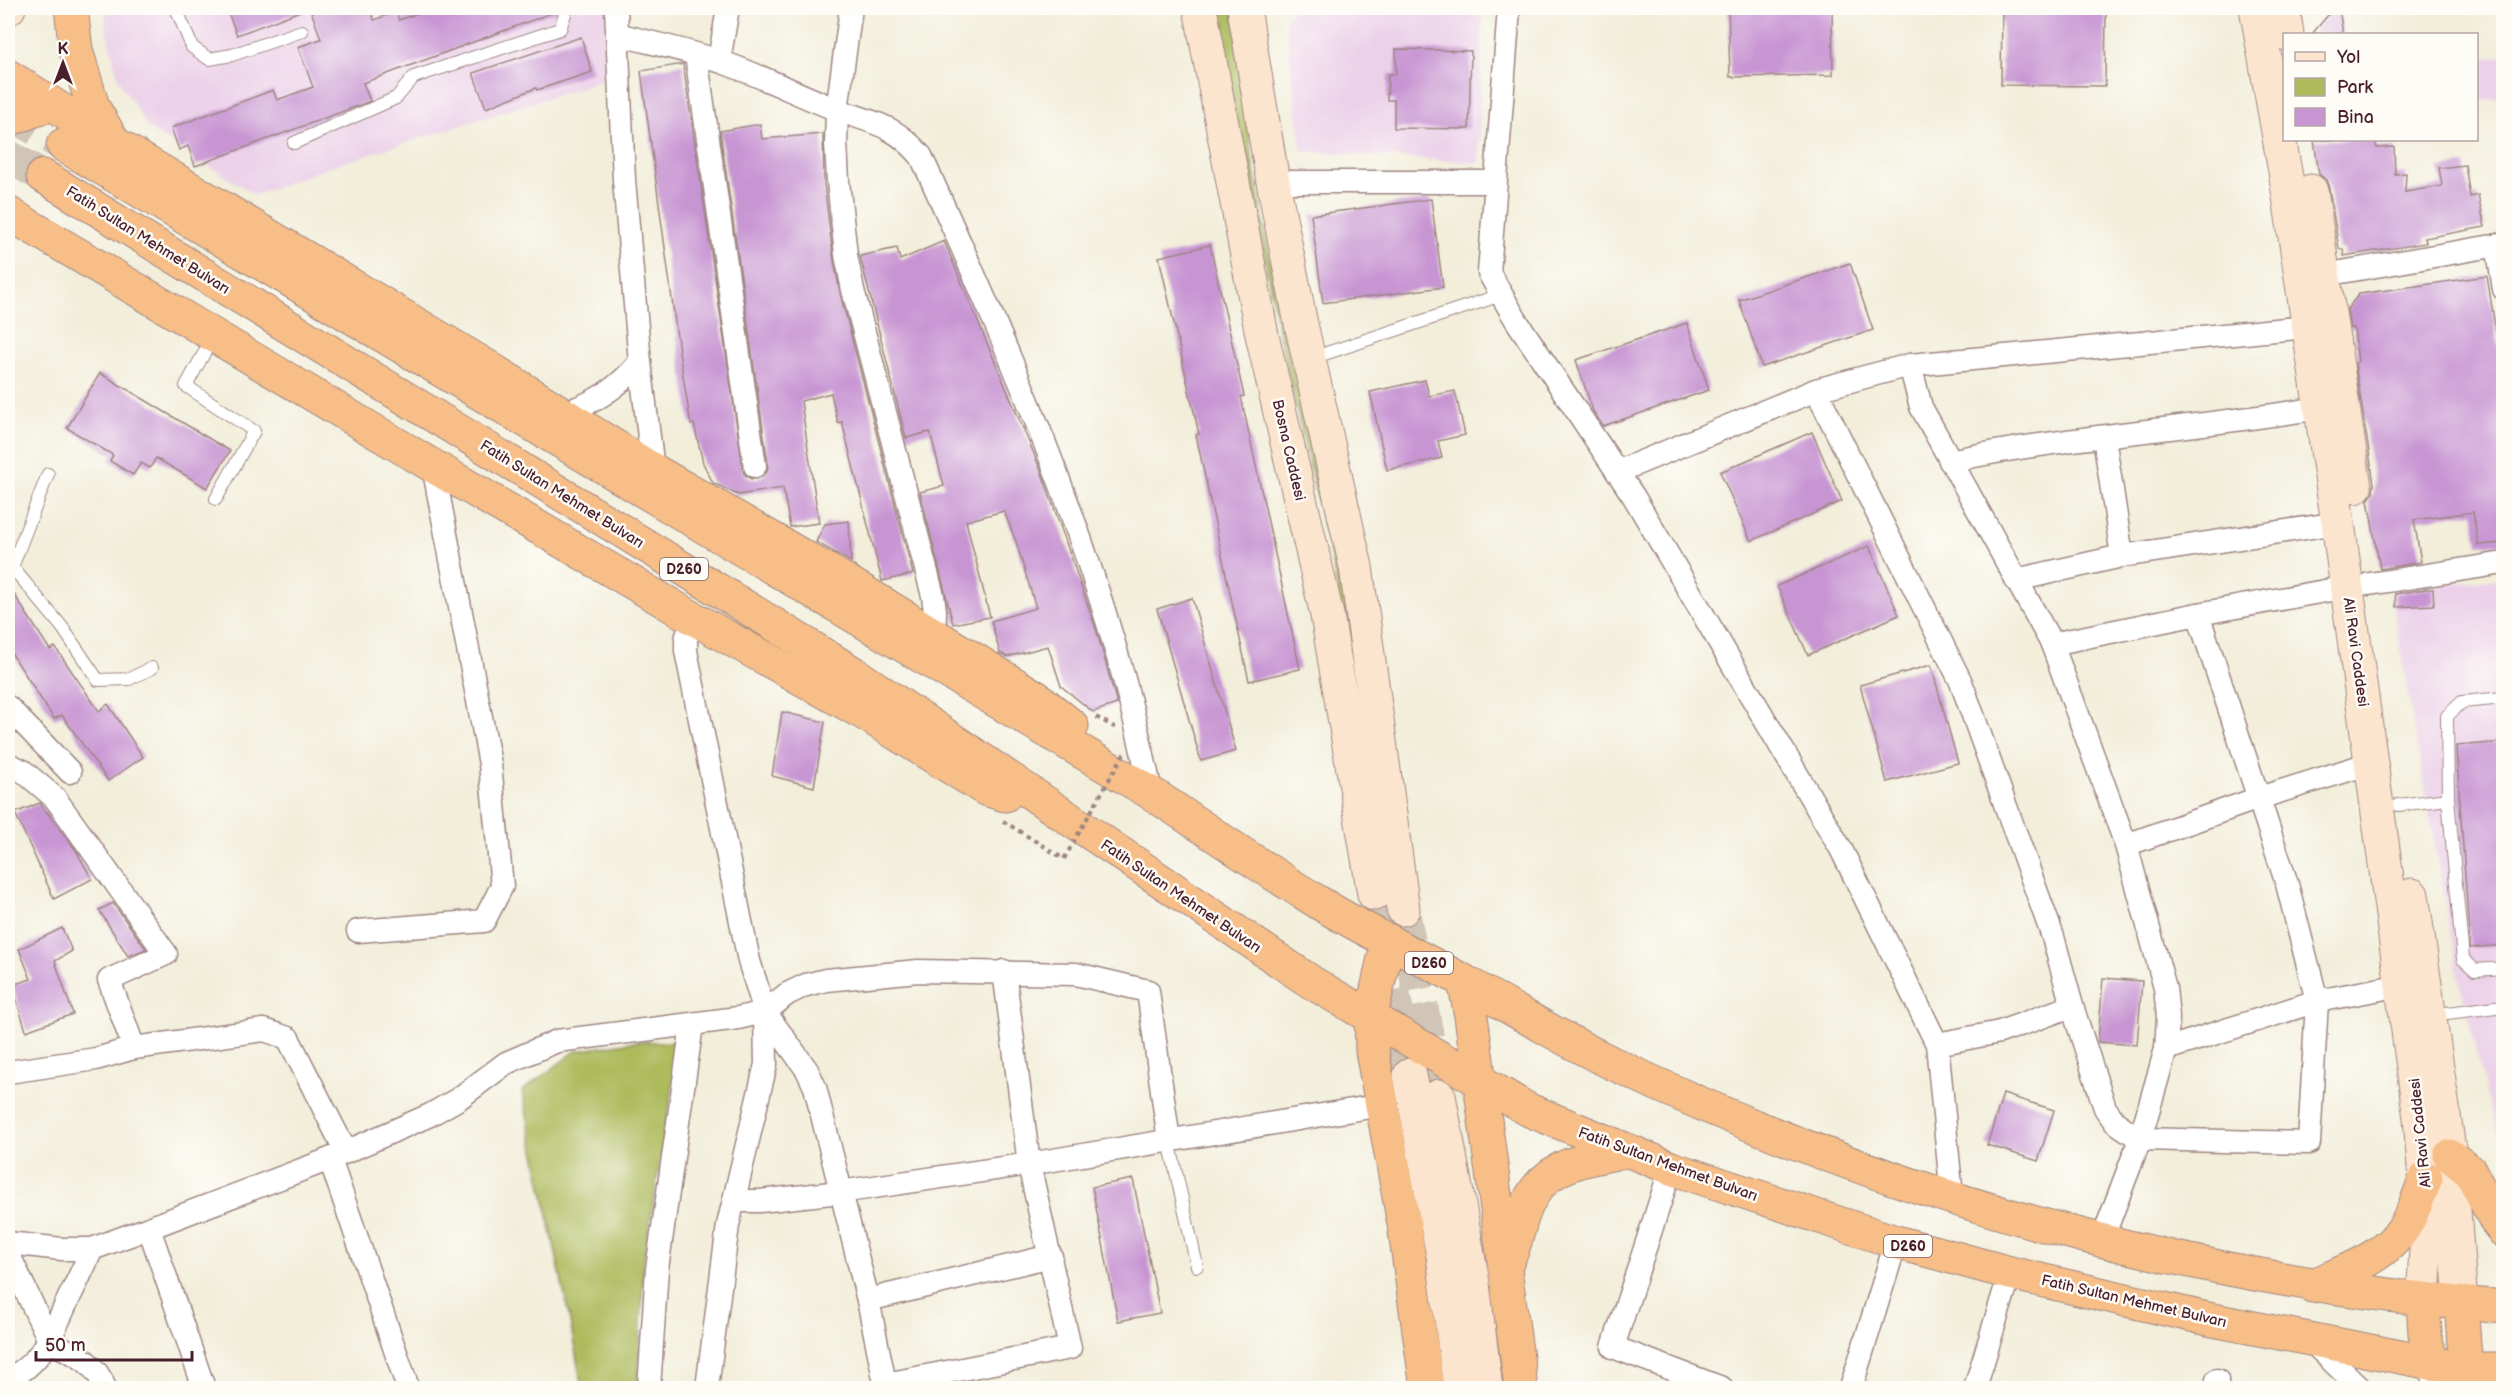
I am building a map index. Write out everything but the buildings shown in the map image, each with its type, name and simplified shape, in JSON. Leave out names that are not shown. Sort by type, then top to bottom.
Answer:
[{"type":"highway","points":[[71,8],[76,50],[93,107],[114,143]]},
{"type":"highway","points":[[8,76],[114,143],[653,470],[846,581],[1035,698],[1097,746],[1146,790]]},
{"type":"highway","points":[[8,120],[51,104]]},
{"type":"highway","name":"D260","points":[[63,145],[1146,790],[1320,903],[1464,981],[1537,1025],[1685,1097],[1845,1162],[1952,1197],[2102,1239],[2254,1275],[2312,1286],[2504,1307]]},
{"type":"highway","name":"Fatih Sultan Mehmet Bulvarı","points":[[43,176],[855,674],[1284,965],[1529,1110],[1671,1168],[1896,1242],[2010,1273],[2208,1319],[2308,1338],[2433,1376]]},
{"type":"highway","points":[[8,213],[213,337],[693,618],[865,714],[985,789],[1053,809]]},
{"type":"highway","points":[[1388,940],[1371,1016],[1372,1052],[1412,1270],[1427,1389]]},
{"type":"highway","points":[[1464,981],[1471,1016],[1521,1389]]},
{"type":"highway","points":[[1505,1266],[1516,1243],[1522,1218],[1531,1196],[1542,1181],[1556,1170],[1577,1161],[1625,1151]]},
{"type":"highway","points":[[2450,1156],[2470,1171],[2496,1221],[2504,1231]]},
{"type":"highway","points":[[2312,1286],[2378,1253],[2391,1243],[2410,1215],[2426,1178]]},
{"type":"highway","points":[[2423,1299],[2425,1334],[2433,1376]]},
{"type":"highway","points":[[2461,1304],[2481,1374]]},
{"type":"highway","name":"D260","points":[[2433,1376],[2481,1374]]},
{"type":"main road","name":"Bosna Caddesi","points":[[1200,8],[1262,335],[1327,615],[1374,894]]},
{"type":"main road","points":[[1244,8],[1273,182],[1309,359],[1356,567],[1403,909]]},
{"type":"main road","name":"Ali Ravi Caddesi","points":[[2256,8],[2286,177],[2338,523],[2358,586],[2398,805],[2431,1015],[2450,1156],[2461,1304]]},
{"type":"main road","points":[[2283,8],[2287,33]]},
{"type":"main road","name":"Ali Ravi Caddesi","points":[[2303,141],[2324,275],[2358,586],[2372,763],[2426,1178],[2427,1253],[2423,1299]]},
{"type":"main road","points":[[1410,1075],[1443,1256],[1460,1389]]},
{"type":"main road","points":[[1439,1096],[1472,1276],[1486,1389]]},
{"type":"street","points":[[616,8],[624,180],[640,362],[653,470]]},
{"type":"street","points":[[719,61],[728,8]]},
{"type":"street","points":[[851,8],[837,110],[838,181],[846,255],[852,291],[933,596],[934,635]]},
{"type":"street","points":[[1509,8],[1489,273],[1516,320],[1617,472],[1841,849],[1937,1044],[1952,1197]]},
{"type":"street","points":[[617,34],[719,61],[837,110],[894,130],[921,156],[980,287],[1066,498],[1097,585],[1141,742],[1146,790]]},
{"type":"street","points":[[696,55],[755,466]]},
{"type":"street","points":[[1273,182],[1495,182]]},
{"type":"street","points":[[2324,275],[2500,244],[2504,289]]},
{"type":"street","points":[[1617,472],[1816,390],[1910,365],[2307,327]]},
{"type":"street","points":[[562,413],[601,397],[622,381],[640,362]]},
{"type":"street","points":[[1910,365],[1921,406],[2052,644],[2126,845],[2165,988],[2168,1017],[2166,1049],[2140,1139],[2102,1239]]},
{"type":"street","points":[[1816,390],[1961,682],[1982,734],[2049,927],[2105,1108],[2115,1122],[2140,1139],[2309,1143],[2317,1000],[2287,884],[2198,614]]},
{"type":"street","points":[[1950,461],[1993,452],[2245,420],[2320,408]]},
{"type":"street","points":[[2104,437],[2122,556]]},
{"type":"street","points":[[358,931],[484,921],[502,886],[490,764],[433,466]]},
{"type":"street","points":[[2016,580],[2122,556],[2338,523]]},
{"type":"street","points":[[2052,644],[2198,614],[2504,563]]},
{"type":"street","points":[[693,618],[686,639],[686,651],[749,961],[765,1012],[766,1064],[728,1225],[707,1389]]},
{"type":"street","points":[[8,707],[70,772]]},
{"type":"street","points":[[2126,845],[2259,798],[2372,763]]},
{"type":"street","points":[[8,764],[23,771],[55,798],[166,954],[109,980],[134,1048]]},
{"type":"street","points":[[8,1243],[62,1249],[92,1249],[338,1156],[430,1115],[458,1099],[506,1062],[557,1041],[692,1025],[765,1012],[787,994],[806,985],[826,980],[918,971],[1076,974],[1148,991],[1169,1142]]},
{"type":"street","points":[[765,1012],[807,1070],[815,1088],[868,1300],[886,1386],[1070,1348],[1029,1164],[1004,971]]},
{"type":"street","points":[[2166,1049],[2317,1000],[2402,985]]},
{"type":"street","points":[[1937,1044],[2000,1032],[2072,1006]]},
{"type":"street","points":[[649,1389],[657,1269],[692,1025]]},
{"type":"street","points":[[8,1072],[96,1059],[134,1048],[264,1030],[288,1038],[338,1156],[408,1389]]},
{"type":"street","points":[[734,1201],[760,1201],[840,1192],[1169,1142],[1382,1105]]},
{"type":"street","points":[[1671,1168],[1613,1347],[1722,1389]]},
{"type":"street","points":[[149,1228],[204,1389]]},
{"type":"street","points":[[1851,1389],[1896,1242]]},
{"type":"street","points":[[8,1379],[19,1374],[50,1342],[92,1249]]},
{"type":"street","points":[[8,1253],[50,1342],[74,1353],[99,1371],[105,1389]]},
{"type":"street","points":[[868,1300],[1051,1256]]},
{"type":"street","points":[[1975,1389],[2010,1273]]},
{"type":"street","points":[[2308,1338],[2360,1389]]},
{"type":"lane","points":[[176,8],[192,47],[209,59],[232,55],[302,31]]},
{"type":"lane","points":[[294,143],[396,98],[414,77],[560,29],[567,8]]},
{"type":"lane","points":[[1309,359],[1501,295]]},
{"type":"lane","points":[[213,337],[186,386],[254,431],[216,499]]},
{"type":"lane","points":[[48,474],[10,568],[62,627],[98,681],[129,679],[152,668]]},
{"type":"lane","points":[[2504,698],[2462,702],[2447,716],[2448,799],[2463,959],[2475,970],[2504,968]]},
{"type":"lane","points":[[2398,805],[2448,799]]},
{"type":"lane","points":[[2431,1015],[2504,1006]]},
{"type":"lane","points":[[1169,1142],[1197,1266]]},
{"type":"path","points":[[994,815],[1064,858],[1126,750]]},
{"type":"shaded area","points":[[106,8],[608,8],[616,76],[329,167],[255,195],[148,128],[118,79],[105,23]]},
{"type":"shaded area","points":[[1297,8],[1442,8],[1482,16],[1479,163],[1302,151],[1285,19]]},
{"type":"shaded area","points":[[2503,56],[2503,98],[2478,101],[2478,59]]},
{"type":"shaded area","points":[[2503,578],[2503,1146],[2490,1110],[2458,976],[2390,590]]},
{"type":"green space","points":[[1209,8],[1233,8],[1253,167],[1283,327],[1340,565],[1384,881],[1334,570],[1278,330],[1248,169]]},
{"type":"green space","points":[[638,1041],[680,1043],[644,1258],[638,1388],[582,1388],[522,1091],[576,1051]]},
{"type":"tunnel","points":[[8,113],[63,145]]},
{"type":"tunnel","points":[[8,156],[43,176]]},
{"type":"tunnel","points":[[1374,894],[1410,1075]]},
{"type":"tunnel","points":[[1403,909],[1439,1096]]}]
